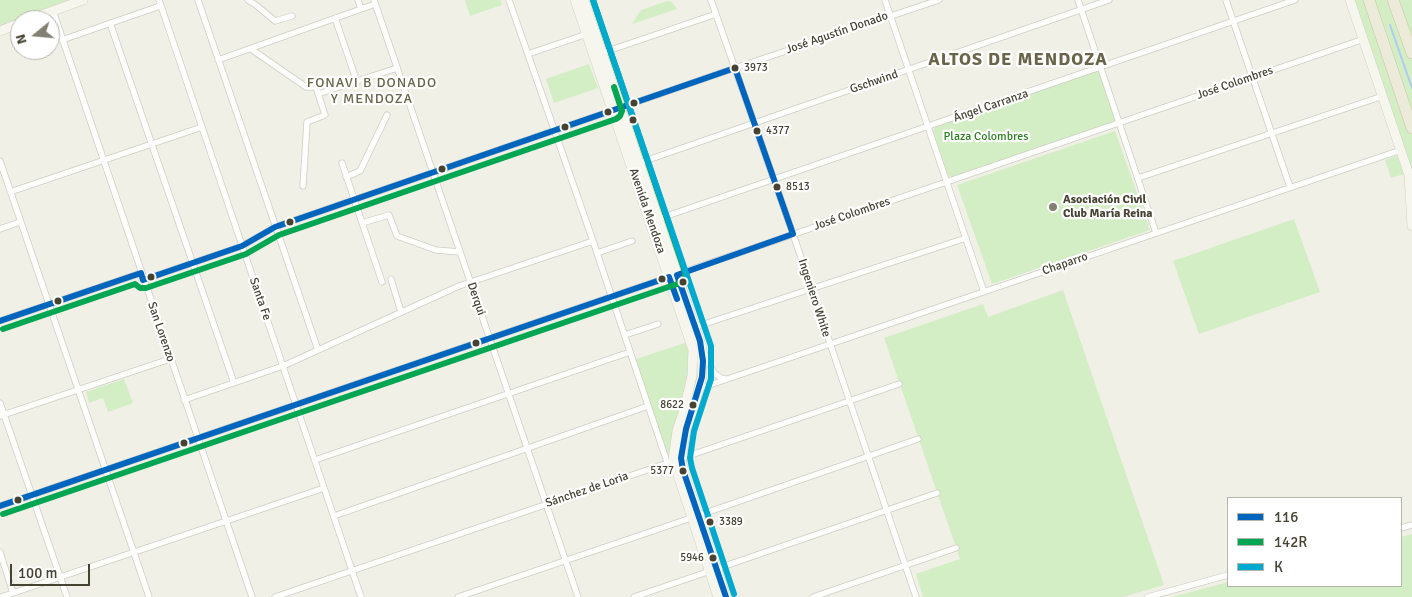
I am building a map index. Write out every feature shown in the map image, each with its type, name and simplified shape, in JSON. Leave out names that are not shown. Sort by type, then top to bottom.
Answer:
[{"type":"highway","points":[[1369,0],[1412,128]]},
{"type":"highway","points":[[1394,0],[1412,53]]},
{"type":"main road","points":[[52,10],[83,0]]},
{"type":"main road","points":[[1350,0],[1410,182],[1412,226]]},
{"type":"main road","name":"Avenida Mendoza","points":[[581,1],[586,34],[639,162],[658,219],[693,350],[694,391],[686,430],[674,460],[713,570],[726,597]]},
{"type":"main road","name":"Avenida Mendoza","points":[[581,1],[602,53],[617,110],[673,276],[702,348],[702,376],[694,391]]},
{"type":"main road","name":"Avenida Mendoza","points":[[713,570],[718,597]]},
{"type":"street","points":[[198,0],[318,350]]},
{"type":"street","points":[[248,0],[275,21],[292,16]]},
{"type":"street","points":[[358,0],[361,8]]},
{"type":"street","points":[[509,0],[648,406],[674,460]]},
{"type":"street","name":"Ingeniero White","points":[[711,0],[793,234],[916,597]]},
{"type":"street","points":[[885,0],[984,292]]},
{"type":"street","name":"José Agustín Donado","points":[[0,320],[48,304],[192,263],[242,246],[275,227],[938,0]]},
{"type":"street","points":[[1078,0],[1156,233]]},
{"type":"street","name":"Gschwind","points":[[639,162],[1109,0]]},
{"type":"street","points":[[1226,0],[1290,187]]},
{"type":"street","name":"Ángel Carranza","points":[[658,219],[1295,0]]},
{"type":"street","points":[[218,60],[374,2]]},
{"type":"street","name":"Derqui","points":[[374,2],[578,597]]},
{"type":"street","points":[[62,40],[160,3]]},
{"type":"street","name":"Santa Fe","points":[[160,3],[361,597]]},
{"type":"street","points":[[602,53],[716,14]]},
{"type":"street","points":[[335,18],[357,82]]},
{"type":"street","points":[[110,23],[234,383]]},
{"type":"street","name":"San Lorenzo","points":[[60,34],[252,597]]},
{"type":"street","points":[[528,54],[586,34]]},
{"type":"street","name":"José Colombres","points":[[0,506],[1364,39]]},
{"type":"street","points":[[250,49],[306,87],[316,87],[326,115],[307,122],[303,186]]},
{"type":"street","points":[[318,94],[397,68]]},
{"type":"street","points":[[1138,178],[1383,96]]},
{"type":"street","points":[[346,177],[360,171],[387,115]]},
{"type":"street","points":[[10,192],[202,127]]},
{"type":"street","name":"Chaparro","points":[[694,391],[1401,150]]},
{"type":"street","points":[[0,161],[149,597]]},
{"type":"street","points":[[342,163],[382,282]]},
{"type":"street","points":[[362,223],[389,215],[397,236],[436,250],[460,252]]},
{"type":"street","points":[[0,229],[20,222]]},
{"type":"street","points":[[695,327],[966,238]]},
{"type":"street","points":[[184,400],[283,366],[470,282],[593,241]]},
{"type":"street","points":[[597,253],[632,242]]},
{"type":"street","points":[[391,279],[401,312]]},
{"type":"street","points":[[625,335],[658,324]]},
{"type":"street","points":[[702,348],[714,373],[721,378],[730,379]]},
{"type":"street","points":[[315,460],[630,352]]},
{"type":"street","points":[[2,415],[170,359]]},
{"type":"street","name":"Sánchez de Loria","points":[[275,597],[900,384]]},
{"type":"street","points":[[0,403],[2,415],[32,495],[66,597]]},
{"type":"street","points":[[334,516],[648,406]]},
{"type":"street","points":[[458,597],[918,439]]},
{"type":"street","points":[[1,597],[324,488]]},
{"type":"street","points":[[634,597],[937,493]]},
{"type":"street","points":[[813,597],[956,548]]},
{"type":"street","points":[[0,552],[13,593]]},
{"type":"street","points":[[1148,597],[1227,575]]},
{"type":"green space","points":[[0,0],[83,0],[56,10],[10,10],[10,26],[0,31]]},
{"type":"green space","points":[[465,0],[501,0],[502,5],[470,16]]},
{"type":"green space","points":[[1350,0],[1412,0],[1412,226],[1410,182]]},
{"type":"green space","points":[[667,1],[672,2],[677,9],[632,24],[641,10]]},
{"type":"green space","points":[[589,64],[598,88],[554,103],[546,79]]},
{"type":"green space","name":"Plaza Colombres","points":[[1097,71],[1100,73],[1116,118],[1115,121],[952,177],[948,175],[933,130],[937,125]]},
{"type":"green space","name":"Asociación Civil Club María Reina","points":[[1115,131],[1150,230],[992,284],[957,185]]},
{"type":"green space","points":[[1399,155],[1404,174],[1391,178],[1385,160]]},
{"type":"green space","points":[[1294,219],[1320,292],[1199,334],[1173,261]]},
{"type":"green space","points":[[1063,290],[1164,585],[1124,597],[923,597],[916,574],[960,559],[884,338],[983,304],[988,317]]},
{"type":"green space","points":[[691,341],[693,350],[673,460],[667,462],[633,360]]},
{"type":"green space","points":[[124,379],[133,403],[108,412],[103,398],[89,403],[86,392]]},
{"type":"green space","points":[[1412,534],[1412,597],[1172,597],[1227,582],[1227,587],[1402,587],[1402,537]]},
{"type":"waterway","points":[[1390,25],[1412,88]]},
{"type":"transit line","name":"142R","points":[[3,514],[683,282],[685,272],[593,0]]},
{"type":"transit line","name":"K","points":[[593,0],[711,346],[711,379],[694,431],[690,458],[734,594]]},
{"type":"transit line","name":"116","points":[[0,321],[141,273],[143,280],[242,246],[275,227],[735,68],[793,234],[677,275],[700,341],[703,361],[702,377],[686,429],[681,458],[683,470],[726,597]]},
{"type":"transit line","name":"142R","points":[[3,329],[135,284],[140,288],[146,288],[246,254],[279,235],[616,119],[622,111],[614,87]]},
{"type":"transit line","name":"116","points":[[0,506],[669,277],[677,299]]},
{"type":"place","name":"3973","points":[[735,68]]},
{"type":"place","name":"4377","points":[[757,131]]},
{"type":"place","name":"8513","points":[[777,187]]},
{"type":"place","name":"Asociación Civil Club María Reina","points":[[1053,207]]},
{"type":"place","name":"8622","points":[[693,405]]},
{"type":"place","name":"5377","points":[[683,471]]},
{"type":"place","name":"3389","points":[[710,522]]},
{"type":"place","name":"5946","points":[[713,558]]},
{"type":"district","name":"ALTOS DE MENDOZA","points":[[1018,60]]},
{"type":"district","name":"FONAVI B DONADO Y MENDOZA","points":[[372,92]]}]
